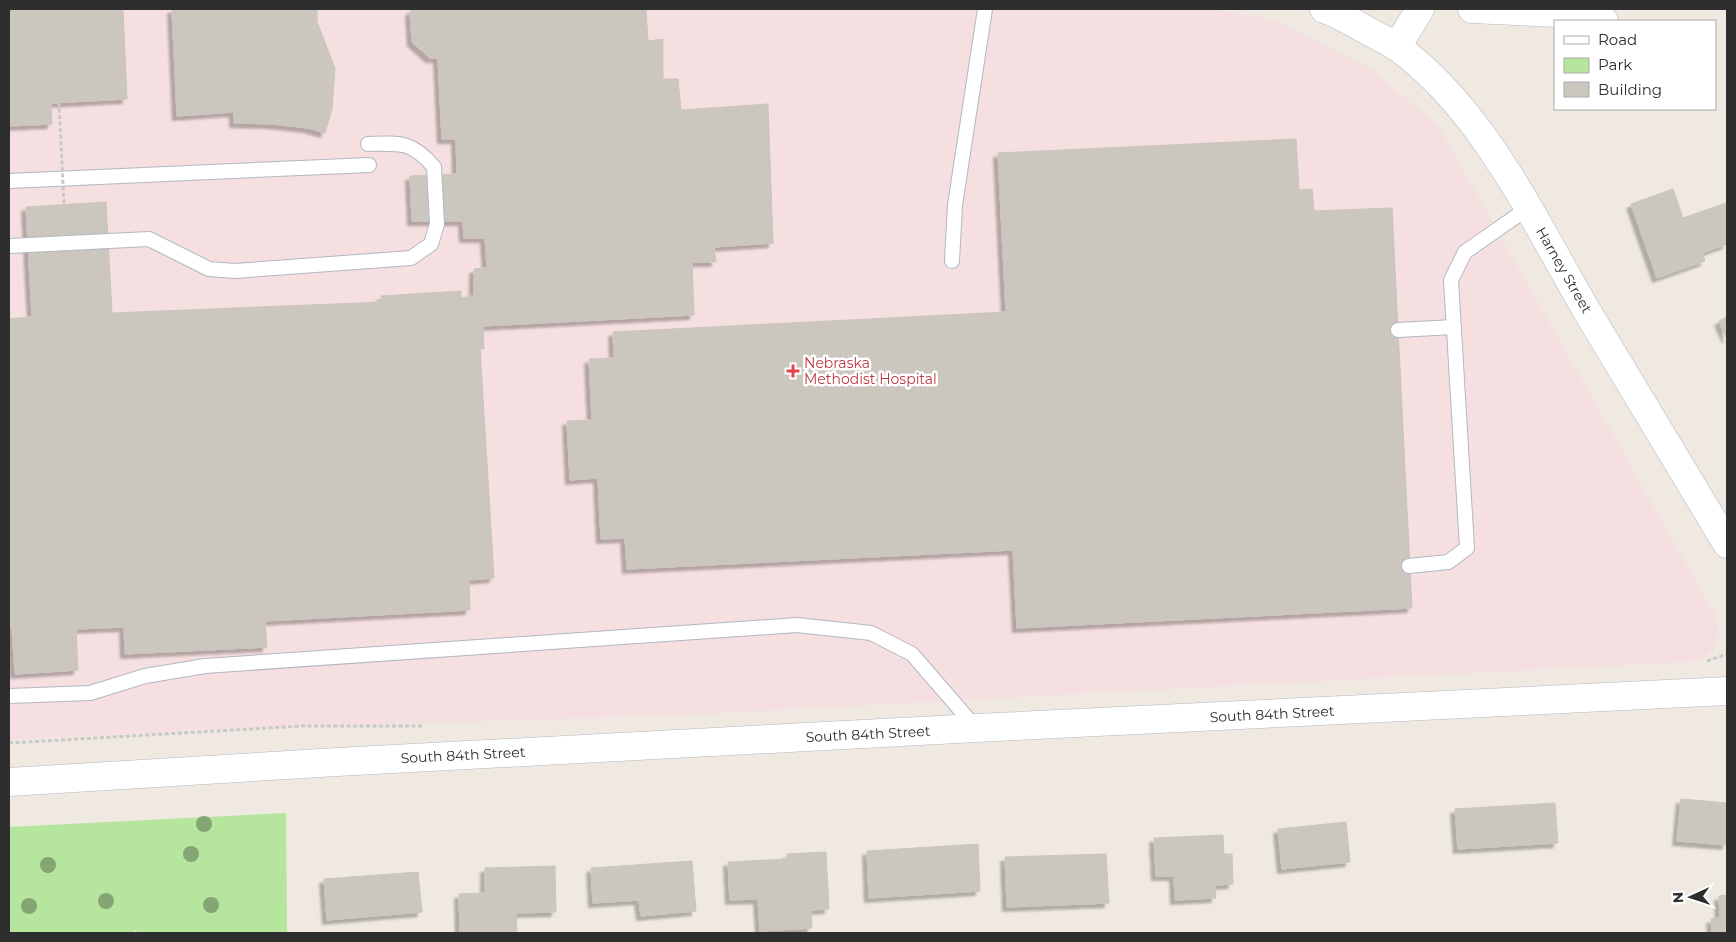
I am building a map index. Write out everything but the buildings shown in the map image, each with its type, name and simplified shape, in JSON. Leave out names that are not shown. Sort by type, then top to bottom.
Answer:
[{"type":"main road","name":"Harney Street","points":[[1324,9],[1335,12],[1397,47],[1427,72],[1473,122],[1528,208],[1593,321],[1727,544]]},
{"type":"main road","points":[[1395,9],[1397,47]]},
{"type":"main road","points":[[1397,47],[1420,9]]},
{"type":"main road","points":[[1472,9],[1581,14],[1601,20]]},
{"type":"main road","name":"South 84th Street","points":[[9,782],[337,762],[976,728],[1727,692]]},
{"type":"lane","points":[[952,261],[954,213],[985,9]]},
{"type":"lane","points":[[9,246],[149,239],[210,269],[236,271],[411,258],[431,244],[437,224],[434,167],[417,150],[400,144],[368,144]]},
{"type":"lane","points":[[9,181],[370,165]]},
{"type":"lane","points":[[1409,566],[1448,562],[1467,548],[1451,280],[1465,252],[1528,208]]},
{"type":"lane","points":[[1398,330],[1454,327]]},
{"type":"lane","points":[[9,696],[90,693],[144,676],[205,666],[797,625],[871,633],[912,654],[976,728]]},
{"type":"path","points":[[59,102],[64,204]]},
{"type":"shaded area","name":"Nebraska Methodist Hospital","points":[[9,9],[1212,9],[1275,20],[1368,67],[1437,124],[1717,618],[1719,635],[1712,650],[1701,661],[665,716],[268,727],[9,740]]},
{"type":"green space","points":[[286,813],[287,933],[138,933],[136,930],[132,933],[9,933],[9,827]]},
{"type":"place","name":"Nebraska Methodist Hospital","points":[[793,371]]}]
